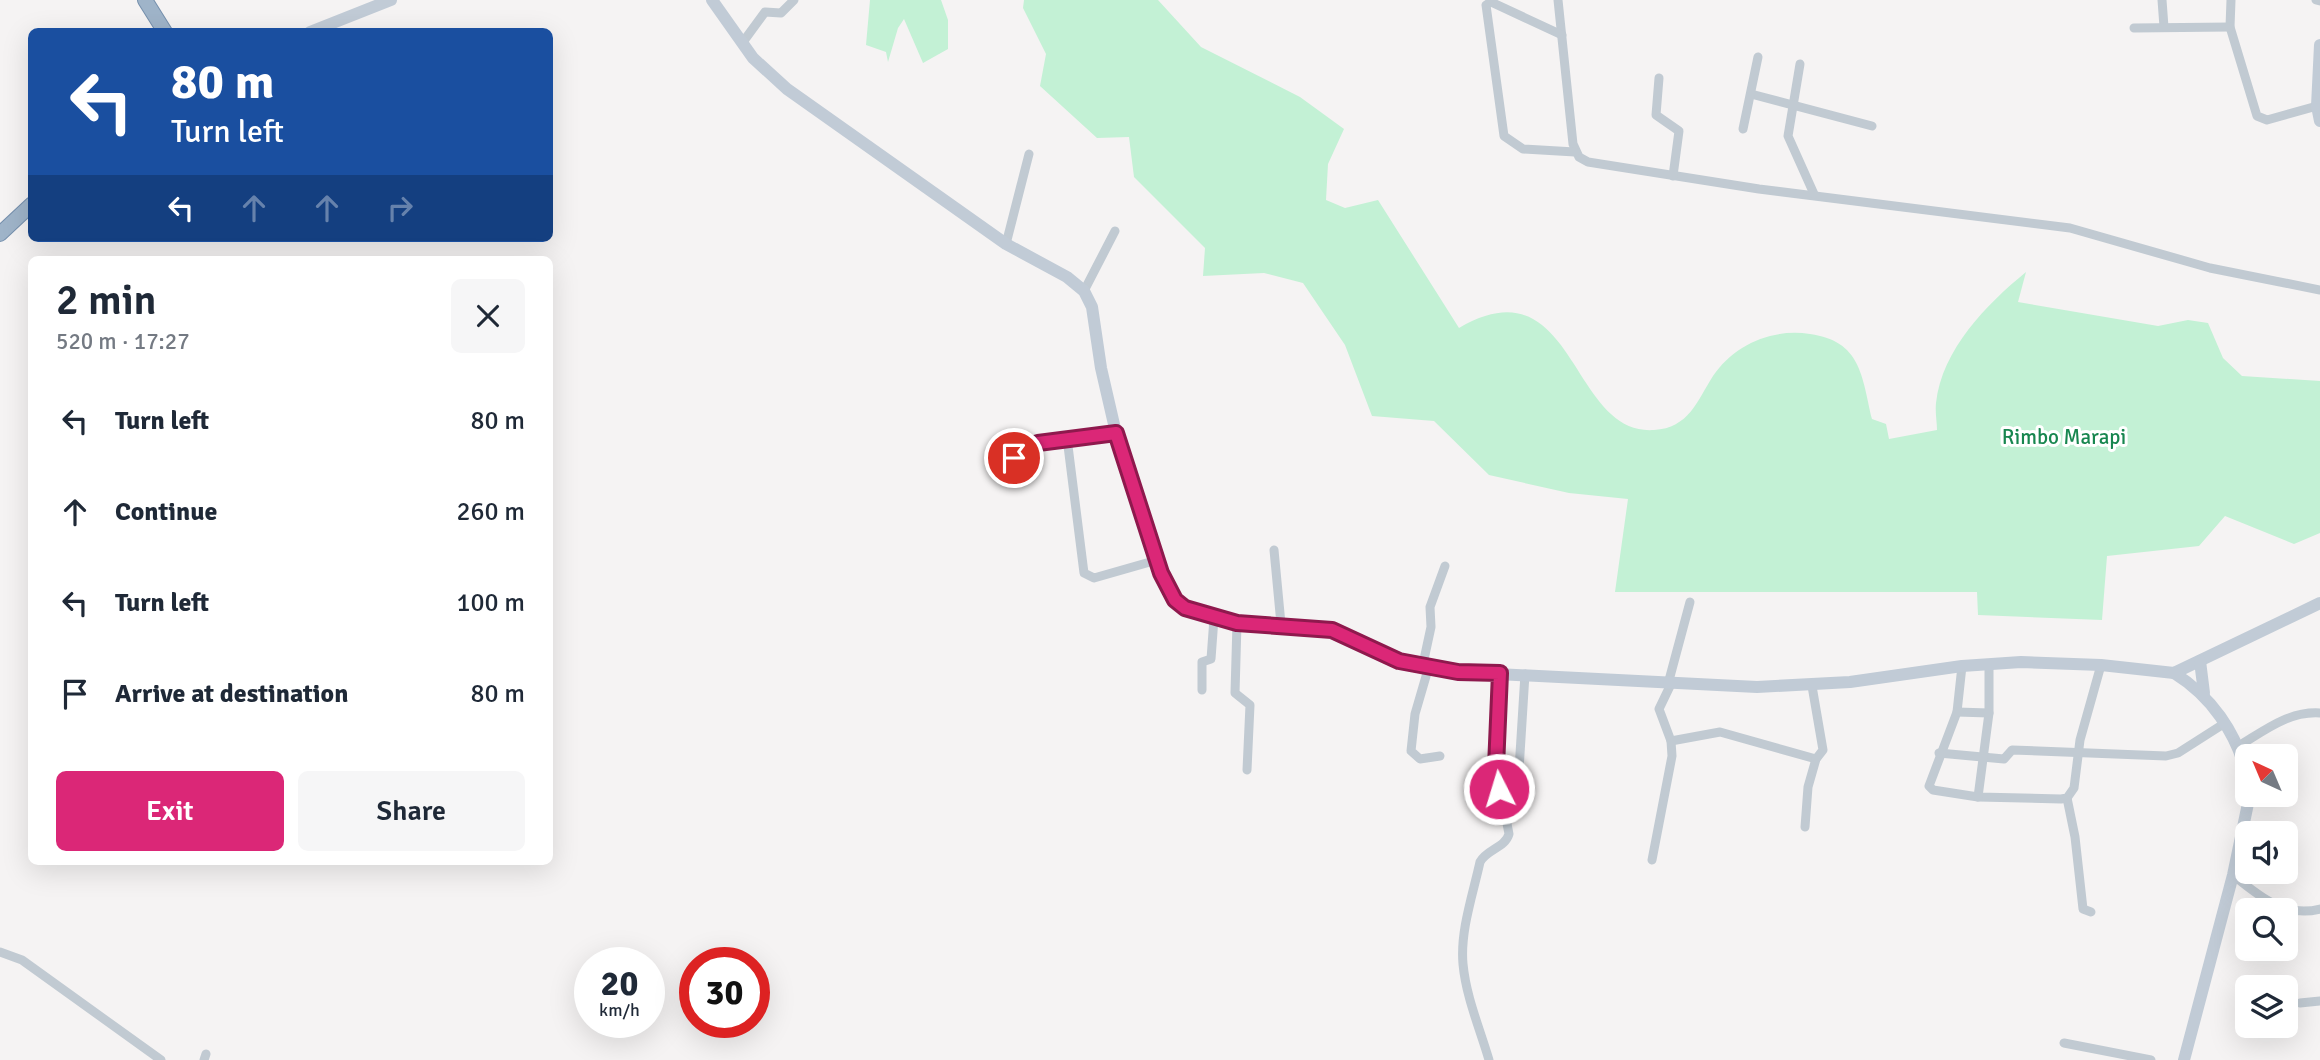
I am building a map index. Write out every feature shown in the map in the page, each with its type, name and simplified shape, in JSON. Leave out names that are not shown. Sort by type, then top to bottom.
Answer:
[{"type":"highway","points":[[135,0],[152,28]]},
{"type":"highway","points":[[145,0],[162,28]]},
{"type":"highway","points":[[0,234],[28,208]]},
{"type":"main road","points":[[320,28],[391,0]]},
{"type":"main road","points":[[712,0],[753,58],[787,89],[1006,244],[1068,277],[1084,291],[1092,307],[1101,368],[1116,433],[1161,573],[1180,604],[1214,618],[1237,623],[1281,624],[1332,630],[1399,661],[1458,672],[1670,684],[1812,686],[1989,664],[2101,665],[2174,673],[2204,693],[2225,723],[2236,744]]},
{"type":"main road","points":[[2320,45],[2317,106],[2320,121]]},
{"type":"main road","points":[[2174,673],[2320,603]]},
{"type":"main road","points":[[2200,661],[2204,693]]},
{"type":"main road","points":[[2184,1060],[2233,875],[2247,807]]},
{"type":"street","points":[[743,42],[765,12],[781,13],[794,0]]},
{"type":"street","points":[[1558,0],[1575,152]]},
{"type":"street","points":[[2162,0],[2164,27]]},
{"type":"street","points":[[2231,0],[2230,27],[2257,116],[2267,120],[2317,106]]},
{"type":"street","points":[[1562,35],[1491,2],[1486,5],[1504,136],[1523,149],[1575,152],[1588,162],[1673,176],[2070,228],[2210,268],[2320,290]]},
{"type":"street","points":[[2134,28],[2230,27]]},
{"type":"street","points":[[1743,129],[1758,57]]},
{"type":"street","points":[[1800,64],[1788,136],[1814,194]]},
{"type":"street","points":[[1659,78],[1656,115],[1676,127],[1681,135],[1673,176]]},
{"type":"street","points":[[1751,94],[1872,126]]},
{"type":"street","points":[[1006,244],[1029,154]]},
{"type":"street","points":[[1084,291],[1115,231]]},
{"type":"street","points":[[997,462],[1030,453],[1037,444],[1116,433]]},
{"type":"street","points":[[1067,438],[1084,573],[1094,578],[1157,560]]},
{"type":"street","points":[[1274,550],[1281,624]]},
{"type":"street","points":[[1440,756],[1420,759],[1411,751],[1415,714],[1432,627],[1430,607],[1445,566]]},
{"type":"street","points":[[1652,860],[1672,756],[1671,741],[1659,709],[1670,684],[1690,602]]},
{"type":"street","points":[[1202,690],[1202,662],[1211,659],[1214,618]]},
{"type":"street","points":[[1237,623],[1235,692],[1250,705],[1247,770]]},
{"type":"street","points":[[1978,797],[1989,713],[1989,664]]},
{"type":"street","points":[[2091,912],[2082,909],[2076,837],[2067,798],[2074,788],[2077,755],[2101,665]]},
{"type":"street","points":[[1962,666],[1957,712],[1939,753],[1929,786],[1933,790],[1978,797],[2067,798]]},
{"type":"street","points":[[1489,1060],[1467,987],[1463,940],[1480,862],[1484,855],[1503,844],[1509,834],[1496,767],[1500,673]]},
{"type":"street","points":[[1519,770],[1525,674]]},
{"type":"street","points":[[1805,827],[1807,795],[1816,759],[1821,756],[1822,745],[1812,686]]},
{"type":"street","points":[[1957,712],[1989,713]]},
{"type":"street","points":[[2242,744],[2290,716],[2303,712],[2320,713]]},
{"type":"street","points":[[1939,753],[2004,759],[2012,750],[2077,755],[2166,756],[2178,753],[2225,723]]},
{"type":"street","points":[[1671,741],[1720,733],[1816,759]]},
{"type":"street","points":[[2233,875],[2272,906],[2310,911],[2320,909]]},
{"type":"street","points":[[0,952],[22,960],[161,1060]]},
{"type":"street","points":[[2300,1003],[2320,1001]]},
{"type":"street","points":[[2064,1043],[2151,1060]]},
{"type":"green space","points":[[870,0],[941,0],[948,20],[948,49],[923,63],[904,19],[898,28],[888,62],[886,52],[866,45]]},
{"type":"green space","name":"Rimbo Marapi","points":[[1024,0],[1158,0],[1201,47],[1300,97],[1344,129],[1328,164],[1326,200],[1345,208],[1378,200],[1459,328],[1497,313],[1527,316],[1550,332],[1604,407],[1626,425],[1654,430],[1676,424],[1691,412],[1713,376],[1732,356],[1768,336],[1796,333],[1827,338],[1840,344],[1849,353],[1861,375],[1872,419],[1886,424],[1889,439],[1937,430],[1936,406],[1940,383],[1957,346],[1982,313],[2026,272],[2018,302],[2158,326],[2188,320],[2208,323],[2223,358],[2242,376],[2320,381],[2320,533],[2294,544],[2225,516],[2199,546],[2107,556],[2102,620],[1978,615],[1977,592],[1615,592],[1628,499],[1569,493],[1489,475],[1434,421],[1372,416],[1345,345],[1303,283],[1264,273],[1203,276],[1205,248],[1134,177],[1129,137],[1097,138],[1040,86],[1046,54],[1023,8]]},
{"type":"route","points":[[1014,458],[1030,453],[1038,443],[1116,433],[1161,573],[1175,600],[1185,608],[1237,623],[1281,624],[1332,630],[1399,661],[1458,672],[1500,673],[1496,767],[1499,789]]}]
